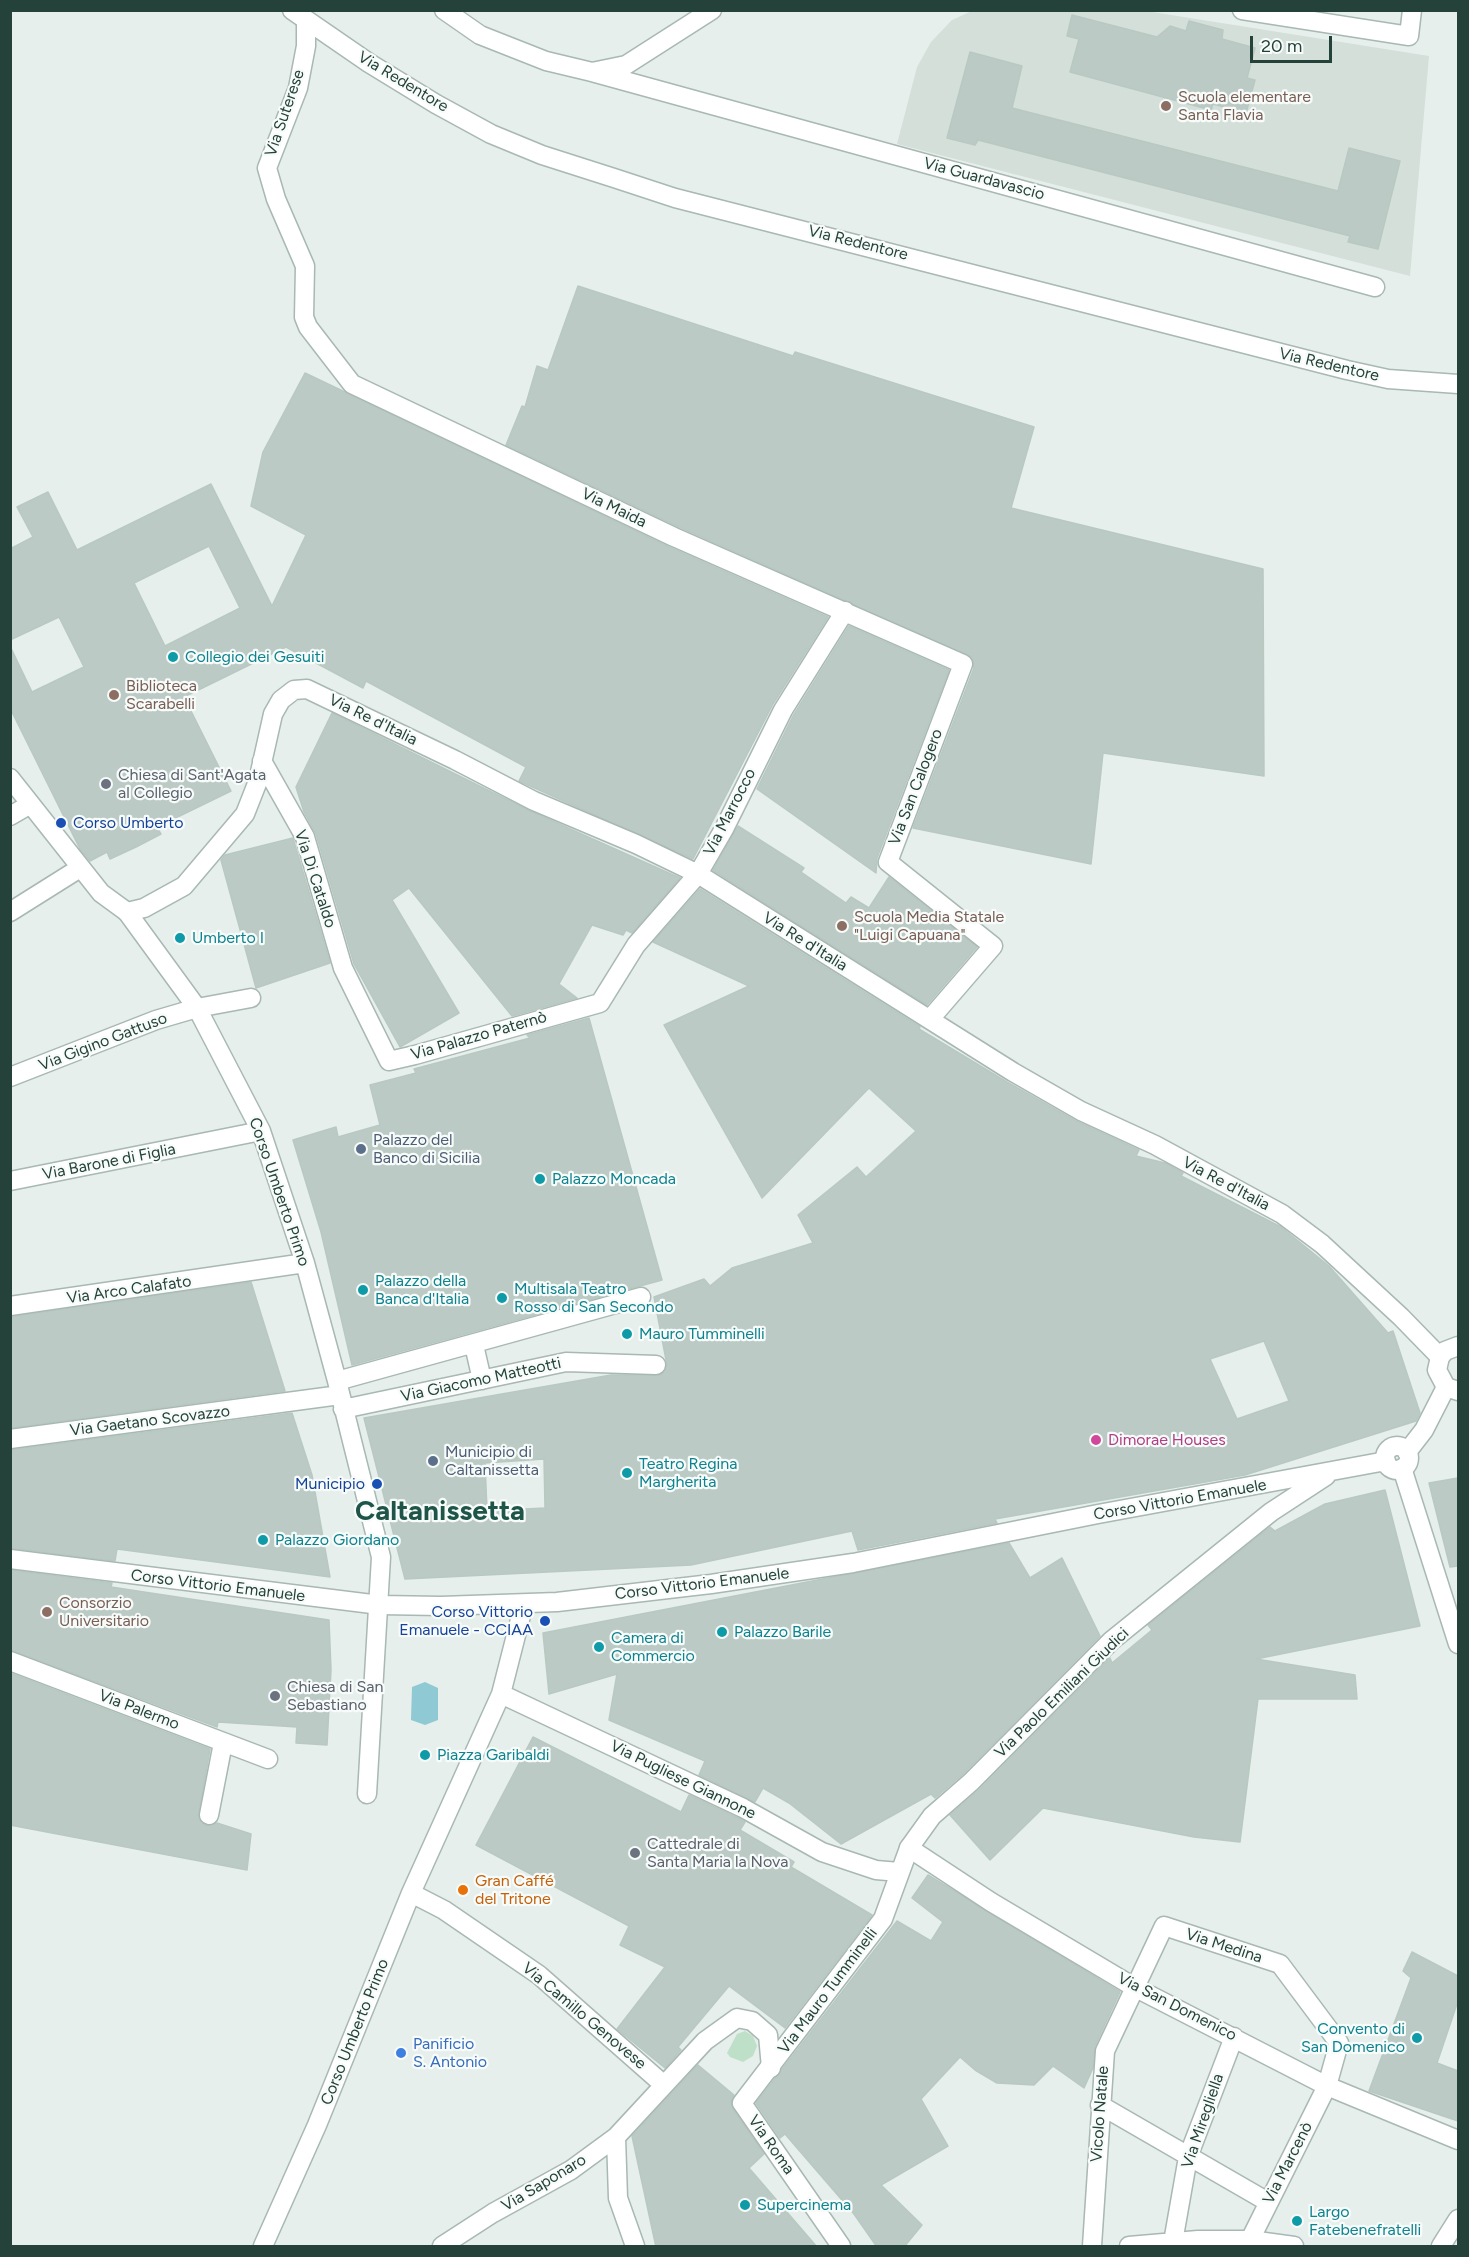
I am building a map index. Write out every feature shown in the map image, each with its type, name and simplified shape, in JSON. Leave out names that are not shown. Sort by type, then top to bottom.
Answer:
[{"type":"street","name":"Via Guardavascio","points":[[444,10],[480,35],[546,61],[1375,287]]},
{"type":"street","points":[[592,72],[626,65],[712,10]]},
{"type":"street","points":[[1242,10],[1409,36],[1412,10]]},
{"type":"street","name":"Via Suterese","points":[[301,14],[306,46],[298,88],[267,168],[276,200],[305,266],[304,307]]},
{"type":"street","name":"Via Redentore","points":[[301,14],[436,104],[491,134],[542,155],[636,185],[1347,370],[1388,379],[1458,384]]},
{"type":"street","name":"Via Maida","points":[[304,307],[304,317],[317,341],[352,384],[359,389],[674,537],[963,664]]},
{"type":"street","name":"Via Marrocco","points":[[600,1003],[636,945],[698,874],[724,830],[783,710],[845,611]]},
{"type":"street","name":"Via San Calogero","points":[[930,1019],[993,945],[888,862],[963,664]]},
{"type":"street","name":"Via Re d'Italia","points":[[127,912],[144,908],[175,893],[212,856],[245,814],[258,781],[273,714],[281,700],[294,690],[307,689],[455,760],[534,801],[636,844],[698,874],[1013,1072],[1081,1111],[1155,1145],[1282,1214],[1322,1244],[1401,1317],[1440,1357]]},
{"type":"street","name":"Via Di Cataldo","points":[[262,761],[305,837],[343,968]]},
{"type":"street","name":"Corso Umberto Primo","points":[[10,778],[29,805],[101,893],[127,912],[197,1008],[261,1131],[304,1263],[381,1557],[380,1605]]},
{"type":"street","points":[[10,816],[29,805]]},
{"type":"street","points":[[10,912],[80,868]]},
{"type":"street","name":"Via Palazzo Paternò","points":[[343,968],[389,1061],[600,1003]]},
{"type":"street","name":"Via Gigino Gattuso","points":[[10,1077],[156,1020],[197,1008],[251,998]]},
{"type":"street","name":"Via Barone di Figlia","points":[[10,1181],[261,1131]]},
{"type":"street","name":"Via Arco Calafato","points":[[10,1306],[248,1274],[304,1263]]},
{"type":"street","name":"Via Giacomo Matteotti","points":[[340,1395],[474,1345],[641,1297]]},
{"type":"street","points":[[474,1345],[482,1380]]},
{"type":"street","points":[[1458,1346],[1445,1351],[1440,1357],[1437,1370],[1452,1389],[1424,1430],[1398,1461],[1458,1644]]},
{"type":"street","name":"Via Giacomo Matteotti","points":[[340,1395],[482,1380],[566,1362],[656,1365]]},
{"type":"street","name":"Via Gaetano Scovazzo","points":[[10,1439],[340,1395]]},
{"type":"street","name":"Corso Vittorio Emanuele","points":[[10,1559],[380,1605],[524,1604],[711,1584],[853,1563],[1098,1514],[1398,1461]]},
{"type":"street","name":"Via Paolo Emiliani Giudici","points":[[899,1872],[909,1848],[932,1816],[970,1782],[1111,1641],[1271,1512],[1334,1471]]},
{"type":"street","points":[[501,1694],[524,1604]]},
{"type":"street","points":[[368,1794],[380,1605]]},
{"type":"street","name":"Via Palermo","points":[[10,1661],[268,1759]]},
{"type":"street","name":"Corso Umberto Primo","points":[[263,2247],[317,2125],[411,1893],[447,1819],[501,1694]]},
{"type":"street","name":"Via Pugliese Giannone","points":[[501,1694],[743,1808],[822,1852],[876,1870],[899,1872]]},
{"type":"street","points":[[209,1815],[223,1743]]},
{"type":"street","name":"Via San Domenico","points":[[909,1848],[990,1902],[1134,1987],[1327,2086],[1458,2140]]},
{"type":"street","name":"Via Mauro Tumminelli","points":[[742,2103],[771,2068],[883,1918],[899,1872]]},
{"type":"street","name":"Via Camillo Genovese","points":[[411,1893],[444,1910],[539,1975],[664,2085]]},
{"type":"street","name":"Via Medina","points":[[1134,1987],[1164,1926],[1280,1964],[1339,2043],[1327,2086]]},
{"type":"street","name":"Vicolo Natale","points":[[1092,2247],[1104,2051],[1134,1987]]},
{"type":"street","name":"Via Saponaro","points":[[442,2247],[493,2213],[571,2170],[616,2137],[705,2041],[737,2018],[752,2021],[768,2035],[771,2068]]},
{"type":"street","name":"Via Miregliella","points":[[1173,2242],[1188,2157],[1234,2037]]},
{"type":"street","name":"Via Marcenò","points":[[1250,2240],[1327,2086]]},
{"type":"street","name":"Via Roma","points":[[742,2103],[841,2247]]},
{"type":"street","points":[[1100,2105],[1268,2202]]},
{"type":"street","points":[[616,2137],[618,2198],[635,2247]]},
{"type":"street","points":[[1441,2247],[1458,2219]]},
{"type":"street","points":[[1129,2247],[1173,2242],[1250,2240],[1294,2247]]},
{"type":"shaded area","name":"Scuola elementare Santa Flavia","points":[[972,11],[1146,11],[1429,56],[1410,276],[897,144],[917,67],[931,42],[952,20]]},
{"type":"green space","points":[[745,2031],[753,2036],[757,2046],[753,2056],[743,2062],[730,2057],[727,2053],[737,2034]]},
{"type":"water","points":[[425,1682],[438,1688],[438,1720],[425,1725],[411,1720],[412,1687]]},
{"type":"building","points":[[1072,15],[1157,37],[1170,26],[1186,31],[1189,21],[1223,30],[1222,39],[1255,48],[1247,78],[1255,80],[1246,113],[1213,104],[1211,110],[1070,72],[1079,39],[1067,36]]},
{"type":"building","points":[[970,52],[1022,66],[1012,108],[1338,191],[1349,148],[1400,161],[1378,249],[1348,242],[1350,236],[978,140],[975,145],[947,138]]},
{"type":"building","points":[[578,286],[793,356],[795,352],[1034,427],[1011,508],[1263,569],[1264,776],[1103,753],[1091,864],[913,828],[974,668],[972,657],[679,527],[506,445],[522,406],[525,407],[537,366],[548,370]]},
{"type":"building","points":[[305,373],[669,547],[828,617],[773,704],[693,859],[519,781],[526,767],[366,681],[363,688],[286,647],[184,697],[231,791],[157,827],[161,834],[136,847],[110,859],[107,852],[90,861],[80,849],[10,708],[10,646],[32,692],[84,667],[59,617],[10,640],[10,549],[33,537],[17,507],[48,492],[77,550],[211,484],[272,606],[306,535],[251,506],[263,452]],"holes":[[[209,546],[240,608],[165,646],[134,583]]]},
{"type":"building","points":[[849,626],[949,670],[877,858],[876,873],[757,789],[793,716]]},
{"type":"building","points":[[332,713],[530,811],[680,878],[632,933],[626,930],[623,935],[592,925],[559,984],[577,998],[512,1016],[409,888],[392,900],[459,1013],[400,1047],[354,964],[316,834],[304,812],[296,787]]},
{"type":"building","name":"Scuola Media Statale \"Luigi Capuana\"","points":[[738,826],[804,868],[801,872],[846,903],[851,897],[869,908],[889,877],[977,947],[927,1005],[713,870]]},
{"type":"building","points":[[293,838],[330,963],[256,988],[221,860],[225,855]]},
{"type":"building","points":[[700,889],[920,1027],[919,1029],[1007,1082],[1076,1121],[1139,1150],[1136,1156],[1165,1163],[1183,1173],[1181,1176],[1281,1227],[1329,1266],[1388,1333],[1393,1331],[1420,1413],[1416,1421],[1245,1475],[995,1519],[997,1523],[858,1550],[852,1531],[691,1565],[405,1579],[364,1418],[611,1375],[661,1375],[667,1365],[654,1297],[704,1279],[710,1286],[732,1268],[813,1243],[798,1215],[857,1167],[866,1177],[916,1131],[869,1088],[762,1198],[664,1025],[749,986],[653,942]],"holes":[[[1264,1341],[1289,1401],[1237,1419],[1210,1359]],[[544,1459],[545,1508],[487,1511],[485,1463]]]},
{"type":"building","points":[[589,1018],[662,1280],[352,1365],[321,1232],[293,1140],[336,1127],[338,1137],[380,1125],[370,1085],[416,1073],[414,1069],[530,1038],[527,1035]]},
{"type":"building","points":[[251,1282],[285,1391],[10,1428],[10,1317]]},
{"type":"building","points":[[292,1413],[312,1475],[330,1577],[117,1549],[115,1561],[10,1548],[10,1450]]},
{"type":"building","points":[[1458,1478],[1458,1566],[1450,1567],[1429,1483]]},
{"type":"building","points":[[1385,1490],[1420,1626],[1256,1659],[1355,1675],[1357,1699],[1258,1699],[1240,1842],[1194,1837],[1043,1808],[990,1860],[950,1815],[979,1790],[1110,1658],[1112,1663],[1152,1630],[1148,1625],[1270,1527],[1275,1531],[1325,1504]]},
{"type":"building","points":[[1009,1543],[1030,1578],[1062,1558],[1100,1636],[963,1774],[935,1798],[931,1794],[841,1844],[789,1803],[763,1788],[755,1802],[699,1775],[705,1761],[609,1720],[617,1674],[549,1694],[543,1633]]},
{"type":"building","points":[[10,1570],[112,1583],[111,1587],[329,1620],[331,1670],[327,1745],[296,1743],[297,1727],[218,1722],[217,1727],[10,1650]]},
{"type":"building","points":[[10,1673],[210,1749],[198,1818],[206,1826],[217,1823],[251,1834],[247,1870],[10,1825]]},
{"type":"building","name":"Cattedrale di Santa Maria la Nova","points":[[533,1737],[681,1812],[689,1795],[738,1818],[745,1822],[740,1830],[794,1862],[791,1867],[872,1915],[785,2028],[729,1986],[678,2047],[681,2050],[665,2068],[617,2029],[665,1967],[620,1945],[629,1926],[476,1845]]},
{"type":"building","points":[[928,1875],[1120,1992],[1095,2046],[1093,2068],[1084,2088],[1053,2066],[1034,2085],[997,2083],[975,2070],[960,2057],[921,2099],[948,2146],[881,2185],[922,2225],[904,2247],[877,2247],[854,2214],[785,2134],[780,2138],[756,2103],[897,1921],[931,1941],[943,1922],[912,1898]]},
{"type":"building","name":"Convento di San Domenico","points":[[1412,1952],[1458,1976],[1458,2001],[1437,2063],[1458,2071],[1458,2121],[1369,2091],[1411,1978],[1403,1971]]},
{"type":"building","points":[[698,2065],[734,2095],[731,2102],[733,2109],[764,2154],[749,2168],[817,2247],[656,2247],[632,2136]]},
{"type":"place","name":"Scuola elementare Santa Flavia","points":[[1166,106]]},
{"type":"place","name":"Collegio dei Gesuiti","points":[[173,657]]},
{"type":"place","name":"Biblioteca Scarabelli","points":[[114,695]]},
{"type":"place","name":"Chiesa di Sant'Agata al Collegio","points":[[106,784]]},
{"type":"place","name":"Corso Umberto","points":[[61,823]]},
{"type":"place","name":"Scuola Media Statale \"Luigi Capuana\"","points":[[842,926]]},
{"type":"place","name":"Umberto I","points":[[180,938]]},
{"type":"place","name":"Palazzo del Banco di Sicilia","points":[[361,1149]]},
{"type":"place","name":"Palazzo Moncada","points":[[540,1179]]},
{"type":"place","name":"Palazzo della Banca d'Italia","points":[[363,1290]]},
{"type":"place","name":"Multisala Teatro Rosso di San Secondo","points":[[502,1298]]},
{"type":"place","name":"Mauro Tumminelli","points":[[627,1334]]},
{"type":"place","name":"Dimorae Houses","points":[[1096,1440]]},
{"type":"place","name":"Municipio di Caltanissetta","points":[[433,1461]]},
{"type":"place","name":"Teatro Regina Margherita","points":[[627,1473]]},
{"type":"place","name":"Municipio","points":[[377,1484]]},
{"type":"place","name":"Palazzo Giordano","points":[[263,1540]]},
{"type":"place","name":"Consorzio Universitario","points":[[47,1612]]},
{"type":"place","name":"Corso Vittorio Emanuele - CCIAA","points":[[545,1621]]},
{"type":"place","name":"Palazzo Barile","points":[[722,1632]]},
{"type":"place","name":"Camera di Commercio","points":[[599,1647]]},
{"type":"place","name":"Chiesa di San Sebastiano","points":[[275,1696]]},
{"type":"place","name":"Piazza Garibaldi","points":[[425,1755]]},
{"type":"place","name":"Cattedrale di Santa Maria la Nova","points":[[635,1853]]},
{"type":"place","name":"Gran Caffé del Tritone","points":[[463,1890]]},
{"type":"place","name":"Convento di San Domenico","points":[[1417,2038]]},
{"type":"place","name":"Panificio S. Antonio","points":[[401,2053]]},
{"type":"place","name":"Supercinema","points":[[745,2205]]},
{"type":"place","name":"Largo Fatebenefratelli","points":[[1297,2221]]},
{"type":"district","name":"Caltanissetta","points":[[440,1512]]}]
